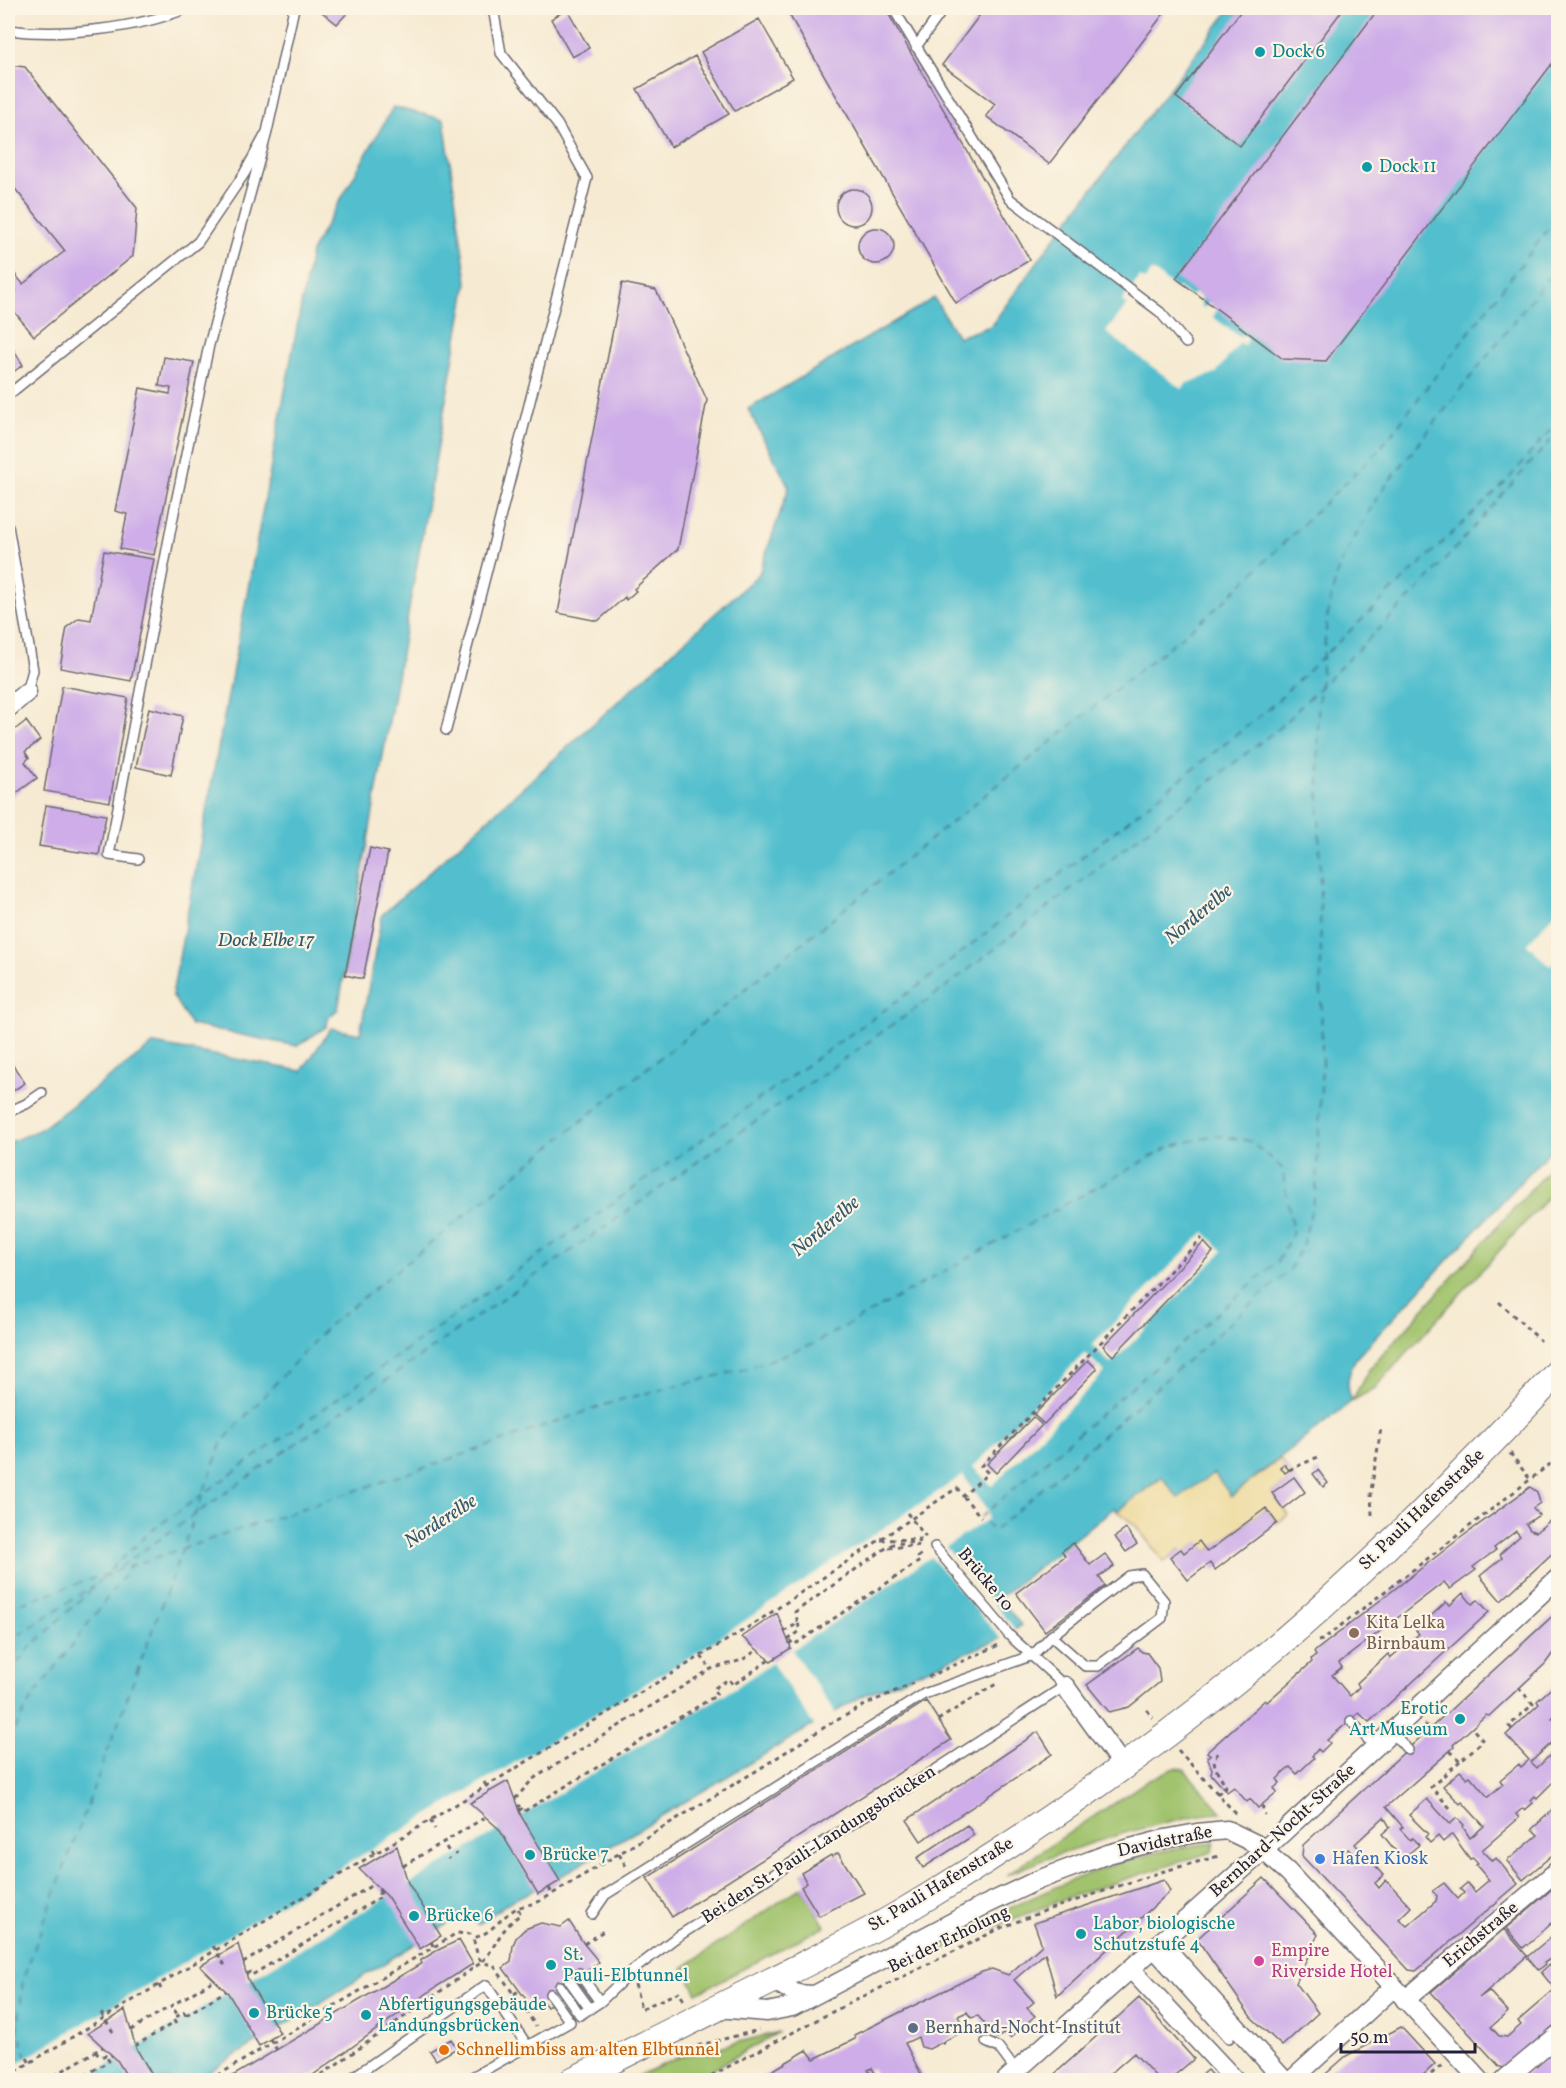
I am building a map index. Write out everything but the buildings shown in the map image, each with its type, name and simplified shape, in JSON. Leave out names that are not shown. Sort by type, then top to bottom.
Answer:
[{"type":"main road","name":"St. Pauli Hafenstraße","points":[[573,2080],[772,1980],[908,1908],[1006,1847],[1123,1766],[1234,1681],[1280,1642],[1435,1500],[1558,1372]]},
{"type":"street","points":[[8,708],[27,692]]},
{"type":"street","name":"Bernhard-Nocht-Straße","points":[[1011,2076],[1264,1850],[1558,1578]]},
{"type":"street","points":[[1065,1686],[1123,1766]]},
{"type":"street","name":"Davidstraße","points":[[717,2008],[775,2012],[798,2005],[816,2003],[982,1906],[1038,1880],[1108,1854],[1165,1839],[1217,1830],[1234,1832],[1264,1850],[1288,1872],[1455,2054],[1469,2077]]},
{"type":"street","name":"Erichstraße","points":[[1292,2080],[1558,1870]]},
{"type":"street","points":[[1156,1947],[1284,2080]]},
{"type":"street","points":[[1131,1969],[1235,2080]]},
{"type":"street","points":[[772,1980],[816,2003]]},
{"type":"street","points":[[1504,2080],[1558,2035]]},
{"type":"lane","points":[[8,30],[24,32],[105,30],[169,15],[187,8]]},
{"type":"lane","points":[[138,859],[109,855],[175,507],[209,345],[267,132],[294,8]]},
{"type":"lane","points":[[446,730],[587,178],[557,124],[501,53],[493,8]]},
{"type":"lane","points":[[893,8],[1010,199],[1160,312],[1186,343]]},
{"type":"lane","points":[[916,47],[944,8]]},
{"type":"lane","points":[[8,395],[198,242],[244,174],[267,132]]},
{"type":"lane","points":[[8,526],[33,670],[27,692]]},
{"type":"lane","points":[[8,1112],[42,1093]]},
{"type":"lane","name":"Brücke 10","points":[[932,1544],[1010,1635],[1033,1655]]},
{"type":"lane","points":[[592,1914],[605,1895],[924,1694],[1033,1655],[1051,1636],[1129,1576],[1142,1574],[1164,1601],[1162,1618],[1098,1666],[1085,1666],[1051,1636]]},
{"type":"lane","points":[[1033,1655],[1065,1686]]},
{"type":"lane","name":"Bei den St. Pauli-Landungsbrücken","points":[[560,1986],[580,2015],[600,2002],[632,1971],[674,1939],[1065,1686]]},
{"type":"lane","points":[[1351,1721],[1375,1747]]},
{"type":"lane","points":[[1392,1732],[1408,1750]]},
{"type":"lane","points":[[1156,1947],[1229,2038]]},
{"type":"lane","points":[[579,1973],[600,2002]]},
{"type":"lane","points":[[569,1980],[590,2009]]},
{"type":"lane","points":[[349,2080],[486,1985],[527,2045]]},
{"type":"lane","points":[[467,2080],[570,2022],[550,1994]]},
{"type":"lane","points":[[986,2042],[999,2048],[1011,2076]]},
{"type":"path","points":[[963,1496],[988,1473],[981,1466],[1202,1238]]},
{"type":"path","points":[[1499,1302],[1541,1341]]},
{"type":"path","points":[[1372,1515],[1371,1491],[1381,1428]]},
{"type":"path","points":[[1289,1470],[1318,1457]]},
{"type":"path","name":"St. Pauli Hafenstraße","points":[[1280,1642],[1322,1640],[1529,1478],[1558,1458]]},
{"type":"path","points":[[1515,1459],[1529,1478]]},
{"type":"path","points":[[8,2076],[757,1622],[957,1488],[981,1517]]},
{"type":"path","points":[[907,1513],[925,1535]]},
{"type":"path","points":[[879,1540],[932,1544]]},
{"type":"path","points":[[922,1544],[893,1544],[795,1612],[800,1631],[788,1642],[794,1640],[797,1643],[873,1593],[920,1561],[918,1557],[923,1553]]},
{"type":"path","points":[[784,1632],[798,1623]]},
{"type":"path","points":[[928,1677],[1006,1642],[1010,1635]]},
{"type":"path","points":[[515,1799],[533,1779],[711,1669],[742,1660],[758,1650]]},
{"type":"path","points":[[701,1656],[708,1665]]},
{"type":"path","points":[[519,1807],[523,1812],[717,1695],[713,1689],[720,1684],[729,1679],[733,1684],[769,1660]]},
{"type":"path","points":[[938,1720],[1002,1680]]},
{"type":"path","points":[[473,1938],[481,1937],[493,1929],[517,1908],[537,1903],[747,1777],[827,1724],[918,1681]]},
{"type":"path","points":[[1512,1729],[1509,1726],[1533,1704],[1519,1688]]},
{"type":"path","points":[[1147,1710],[1156,1722]]},
{"type":"path","points":[[1450,1808],[1431,1787],[1483,1741],[1472,1728]]},
{"type":"path","points":[[1175,1747],[1230,1807]]},
{"type":"path","points":[[1218,1794],[1226,1786],[1216,1773],[1214,1765],[1214,1758],[1221,1750]]},
{"type":"path","points":[[1450,1751],[1460,1761]]},
{"type":"path","points":[[484,1782],[489,1791]]},
{"type":"path","points":[[1262,1805],[1264,1815]]},
{"type":"path","points":[[403,1866],[486,1817]]},
{"type":"path","points":[[430,1820],[435,1829]]},
{"type":"path","points":[[446,1847],[449,1852]]},
{"type":"path","name":"Bei der Erholung","points":[[703,2080],[828,2014],[1003,1927],[1150,1875],[1219,1856],[1223,1851]]},
{"type":"path","points":[[243,1963],[374,1884]]},
{"type":"path","points":[[549,1888],[552,1894]]},
{"type":"path","points":[[246,1974],[250,1972],[252,1975],[381,1897],[380,1891]]},
{"type":"path","points":[[314,2080],[453,1979],[482,1962],[501,1932],[521,1914],[517,1908]]},
{"type":"path","points":[[584,1944],[605,1930]]},
{"type":"path","points":[[210,2080],[272,2041],[457,1933],[470,1934],[478,1957],[482,1962],[494,1966],[544,2037]]},
{"type":"path","points":[[431,1942],[436,1951]]},
{"type":"path","points":[[213,1946],[226,1967]]},
{"type":"path","points":[[632,1971],[641,2009],[679,1992],[684,2002]]},
{"type":"path","points":[[130,2030],[214,1980]]},
{"type":"path","points":[[159,1985],[163,1993]]},
{"type":"path","points":[[514,1994],[520,1990]]},
{"type":"path","points":[[135,2046],[175,2023],[173,2019],[178,2015],[184,2012],[187,2016],[226,1991]]},
{"type":"path","points":[[816,2003],[828,2014]]},
{"type":"path","points":[[174,2010],[178,2015]]},
{"type":"path","points":[[101,2013],[113,2032]]},
{"type":"path","points":[[686,2049],[769,2027]]},
{"type":"path","points":[[272,2041],[277,2050]]},
{"type":"path","points":[[47,2080],[103,2047]]},
{"type":"path","points":[[77,2080],[109,2061],[107,2058],[111,2054],[101,2057],[95,2052]]},
{"type":"path","points":[[1424,2080],[1455,2054]]},
{"type":"path","points":[[27,2058],[30,2063]]},
{"type":"green space","points":[[1558,1159],[1558,1186],[1374,1389],[1352,1401],[1368,1371]]},
{"type":"green space","points":[[1174,1768],[1184,1769],[1222,1813],[1188,1817],[1126,1833],[1065,1852],[1006,1875],[1147,1781]]},
{"type":"green space","points":[[1215,1843],[1212,1852],[1075,1895],[1013,1919],[944,1950],[940,1942],[1005,1910],[1108,1867],[1143,1856]]},
{"type":"green space","points":[[801,1887],[825,1926],[697,1993],[683,1968]]},
{"type":"green space","points":[[779,2032],[694,2080],[630,2080],[679,2057]]},
{"type":"sand","points":[[1280,1459],[1294,1477],[1272,1493],[1288,1515],[1277,1523],[1266,1508],[1207,1552],[1199,1542],[1184,1553],[1180,1549],[1164,1562],[1136,1526],[1117,1511],[1163,1477],[1214,1472],[1232,1496]]},
{"type":"water","name":"Norderelbe","points":[[1231,8],[1558,8],[1558,1142],[1356,1358],[1348,1379],[1352,1401],[1231,1496],[1214,1473],[1178,1498],[1162,1477],[1117,1511],[1114,1508],[999,1598],[1021,1625],[997,1640],[862,1696],[556,1879],[509,1902],[478,1925],[471,1918],[457,1918],[196,2080],[8,2080],[8,1143],[41,1129],[154,1044],[302,1071],[331,1028],[360,1034],[382,915],[759,574],[789,487],[748,409],[934,298],[958,337],[991,326],[1057,235]]},
{"type":"water","name":"Dock Elbe 17","points":[[393,107],[444,119],[467,282],[338,1009],[329,1017],[326,1027],[297,1046],[191,1025],[172,995],[311,252]]},
{"type":"pier","points":[[1152,270],[1176,289],[1178,287],[1190,296],[1195,293],[1202,298],[1201,305],[1204,308],[1209,302],[1218,309],[1213,317],[1240,337],[1243,334],[1249,339],[1244,345],[1240,342],[1216,373],[1187,383],[1182,389],[1106,332],[1127,305],[1122,301],[1140,277],[1145,280]]},
{"type":"pier","points":[[1558,910],[1558,957],[1550,966],[1527,944]]},
{"type":"pier","points":[[1204,1232],[1223,1251],[1111,1364],[1092,1345]]},
{"type":"pier","points":[[1085,1353],[1105,1372],[992,1486],[973,1467]]},
{"type":"pier","points":[[963,1475],[987,1510],[988,1519],[946,1547],[1016,1630],[1002,1640],[931,1557],[792,1650],[836,1714],[815,1727],[772,1663],[735,1688],[83,2080],[8,2080],[8,2069],[698,1652]]},
{"type":"ferry route","points":[[27,2058],[18,2030],[23,1979],[222,1442],[328,1326],[1218,607],[1379,450],[1558,216]]},
{"type":"ferry route","points":[[8,1607],[619,1400],[745,1369],[813,1344],[1169,1147],[1214,1135],[1250,1141],[1282,1168],[1293,1233],[1277,1262],[981,1517],[993,1531],[1002,1524],[1290,1270],[1304,1241],[1316,1190],[1322,1066],[1318,707],[1328,611],[1339,566],[1379,494],[1558,265]]},
{"type":"ferry route","points":[[110,1570],[151,1531],[928,979],[1265,712],[1505,483],[1558,421]]},
{"type":"ferry route","points":[[120,1567],[938,993],[1280,727],[1421,587],[1558,432]]},
{"type":"ferry route","points":[[8,1742],[29,1703],[131,1566]]},
{"type":"ferry route","points":[[103,1579],[114,1571]]},
{"type":"ferry route","points":[[8,1673],[30,1648],[107,1574]]},
{"type":"ferry route","points":[[8,1642],[94,1585]]},
{"type":"place","name":"Dock 6","points":[[1260,52]]},
{"type":"place","name":"Dock 11","points":[[1367,167]]},
{"type":"place","name":"Kita Lelka Birnbaum","points":[[1354,1633]]},
{"type":"place","name":"Erotic Art Museum","points":[[1460,1719]]},
{"type":"place","name":"Brücke 7","points":[[530,1855]]},
{"type":"place","name":"Hafen Kiosk","points":[[1320,1859]]},
{"type":"place","name":"Brücke 6","points":[[414,1916]]},
{"type":"place","name":"Labor, biologische Schutzstufe 4","points":[[1081,1934]]},
{"type":"place","name":"Empire Riverside Hotel","points":[[1259,1961]]},
{"type":"place","name":"St. Pauli-Elbtunnel","points":[[551,1965]]},
{"type":"place","name":"Brücke 5","points":[[254,2013]]},
{"type":"place","name":"Abfertigungsgebäude Landungsbrücken","points":[[366,2015]]},
{"type":"place","name":"Bernhard-Nocht-Institut","points":[[913,2028]]},
{"type":"place","name":"Schnellimbiss am alten Elbtunnel","points":[[444,2050]]}]
